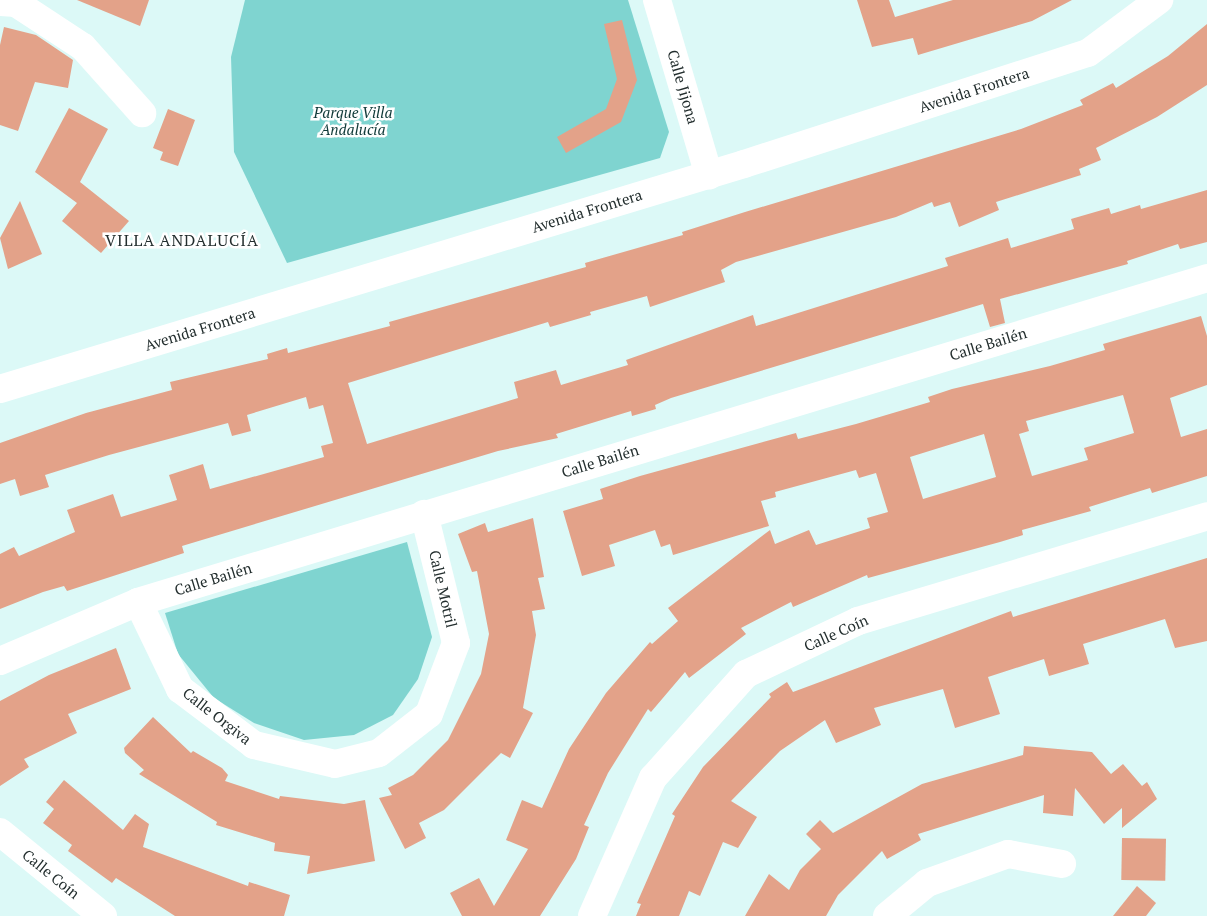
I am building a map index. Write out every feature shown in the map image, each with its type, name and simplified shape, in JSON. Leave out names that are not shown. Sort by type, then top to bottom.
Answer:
[{"type":"street","name":"Calle Jijona","points":[[657,0],[709,175]]},
{"type":"street","name":"Avenida Frontera","points":[[0,389],[709,175],[1088,53],[1159,0]]},
{"type":"street","points":[[0,2],[16,3],[84,47],[142,113]]},
{"type":"street","name":"Calle Bailén","points":[[0,661],[138,602],[1207,278]]},
{"type":"street","name":"Calle Motril","points":[[288,753],[335,764],[379,753],[429,714],[456,643],[424,514]]},
{"type":"street","name":"Calle Coín","points":[[592,916],[653,778],[746,674],[858,621],[1207,516]]},
{"type":"street","name":"Calle Orgiva","points":[[138,602],[180,689],[254,745],[288,753]]},
{"type":"street","name":"Calle Coín","points":[[0,832],[103,916]]},
{"type":"street","points":[[887,916],[927,883],[1008,854],[1062,864]]},
{"type":"green space","name":"Parque Villa Andalucía","points":[[245,0],[628,0],[669,132],[660,158],[287,263],[234,152],[231,57]]},
{"type":"green space","points":[[407,542],[432,637],[418,679],[393,715],[354,735],[304,740],[254,723],[214,698],[178,654],[165,613]]},
{"type":"building","points":[[77,0],[149,0],[140,26]]},
{"type":"building","points":[[857,0],[889,0],[895,17],[953,0],[1072,0],[1032,21],[918,55],[913,38],[872,47]]},
{"type":"building","points":[[622,20],[637,80],[621,122],[566,153],[557,137],[606,109],[617,79],[604,24]]},
{"type":"building","points":[[1207,24],[1207,85],[1157,117],[1096,148],[1101,160],[1079,169],[1081,175],[996,202],[999,210],[959,227],[950,202],[934,207],[932,202],[896,217],[736,262],[721,270],[725,282],[650,307],[647,296],[590,312],[591,315],[550,327],[548,322],[348,383],[367,444],[518,398],[514,382],[556,370],[561,385],[628,365],[626,360],[753,315],[756,326],[948,266],[945,258],[1008,238],[1011,248],[1074,229],[1071,219],[1109,208],[1111,214],[1140,205],[1141,209],[1207,190],[1207,242],[1180,249],[1178,244],[1127,261],[1128,264],[1000,299],[1005,323],[990,327],[983,304],[671,398],[655,405],[656,409],[632,416],[631,411],[556,434],[558,438],[498,451],[182,546],[184,553],[67,591],[64,586],[43,592],[0,609],[0,554],[14,547],[19,556],[75,532],[67,510],[113,494],[121,517],[177,500],[169,475],[203,464],[210,489],[324,457],[321,446],[333,443],[323,405],[309,409],[306,397],[247,415],[251,431],[232,436],[228,423],[109,455],[45,475],[49,487],[20,496],[15,479],[0,484],[0,443],[86,413],[172,390],[170,382],[268,359],[267,354],[287,348],[288,353],[390,326],[389,322],[586,267],[585,263],[683,235],[682,232],[745,212],[1021,129],[1083,105],[1080,100],[1113,83],[1116,88],[1168,56]]},
{"type":"building","points":[[4,27],[36,35],[73,60],[68,88],[35,82],[18,131],[0,125],[0,45]]},
{"type":"building","points":[[69,108],[108,129],[80,182],[129,221],[101,253],[62,221],[77,203],[35,172]]},
{"type":"building","points":[[168,109],[195,120],[178,166],[160,160],[163,152],[153,148]]},
{"type":"building","points":[[20,201],[42,254],[8,269],[0,238]]},
{"type":"building","points":[[1201,316],[1207,336],[1207,385],[1170,398],[1181,437],[1207,429],[1207,476],[1152,493],[1150,488],[1089,507],[1091,511],[1022,530],[1023,535],[1000,542],[868,578],[867,575],[793,607],[791,602],[741,628],[746,634],[689,678],[685,672],[651,712],[648,709],[608,773],[584,825],[589,827],[576,859],[540,916],[462,916],[450,893],[479,878],[494,906],[528,849],[506,840],[522,800],[542,808],[569,749],[606,693],[650,642],[652,644],[678,621],[668,608],[770,530],[775,544],[809,530],[816,545],[870,528],[867,518],[888,512],[876,473],[859,478],[856,470],[775,492],[776,497],[761,501],[769,526],[673,555],[670,544],[661,547],[655,530],[609,545],[615,566],[582,576],[563,511],[603,499],[600,489],[640,476],[796,433],[798,439],[856,424],[930,402],[928,397],[952,389],[1050,366],[1105,350],[1103,344]],"holes":[[[1123,395],[1134,433],[1084,448],[1088,460],[1032,476],[1019,434],[1029,431],[1026,421]],[[984,434],[996,477],[923,499],[910,457]]]},
{"type":"building","points":[[533,518],[544,577],[538,578],[545,609],[532,611],[536,635],[523,708],[533,713],[510,758],[501,753],[444,810],[419,823],[426,838],[405,849],[379,798],[392,795],[388,788],[413,775],[448,740],[481,674],[489,634],[477,571],[472,572],[458,534],[485,523],[488,532]]},
{"type":"building","points":[[1207,558],[1207,641],[1175,648],[1165,619],[1083,644],[1089,664],[1049,676],[1044,659],[988,677],[1000,714],[955,728],[943,689],[874,708],[881,725],[836,743],[825,720],[780,751],[731,801],[757,817],[738,848],[723,842],[700,896],[689,891],[679,916],[636,916],[641,904],[637,903],[675,816],[672,814],[703,767],[771,697],[769,694],[787,682],[793,692],[1011,611],[1013,617]]},
{"type":"building","points":[[116,648],[131,689],[68,714],[77,733],[24,759],[29,767],[0,786],[0,701],[49,675]]},
{"type":"building","points":[[153,717],[191,753],[193,751],[222,768],[228,775],[225,781],[279,799],[280,796],[344,804],[365,800],[375,861],[307,874],[310,856],[274,851],[275,843],[216,825],[217,822],[139,774],[144,770],[125,753],[124,748]]},
{"type":"building","points":[[1024,746],[1092,752],[1111,774],[1123,764],[1142,786],[1147,782],[1157,799],[1122,828],[1122,808],[1104,824],[1075,788],[1073,816],[1043,813],[1044,795],[918,834],[921,840],[887,859],[882,851],[838,895],[826,916],[745,916],[769,874],[789,890],[800,870],[821,849],[806,834],[820,820],[833,833],[922,784],[1023,755]]},
{"type":"building","points":[[64,780],[123,830],[135,814],[149,824],[143,847],[248,886],[249,882],[290,895],[284,916],[175,916],[116,878],[112,883],[68,851],[72,845],[43,823],[54,809],[46,802]]},
{"type":"building","points":[[1122,838],[1166,839],[1165,881],[1121,880]]},
{"type":"building","points":[[1137,886],[1156,903],[1146,916],[1113,916]]},
{"type":"district","name":"VILLA ANDALUCÍA","points":[[182,240]]}]
